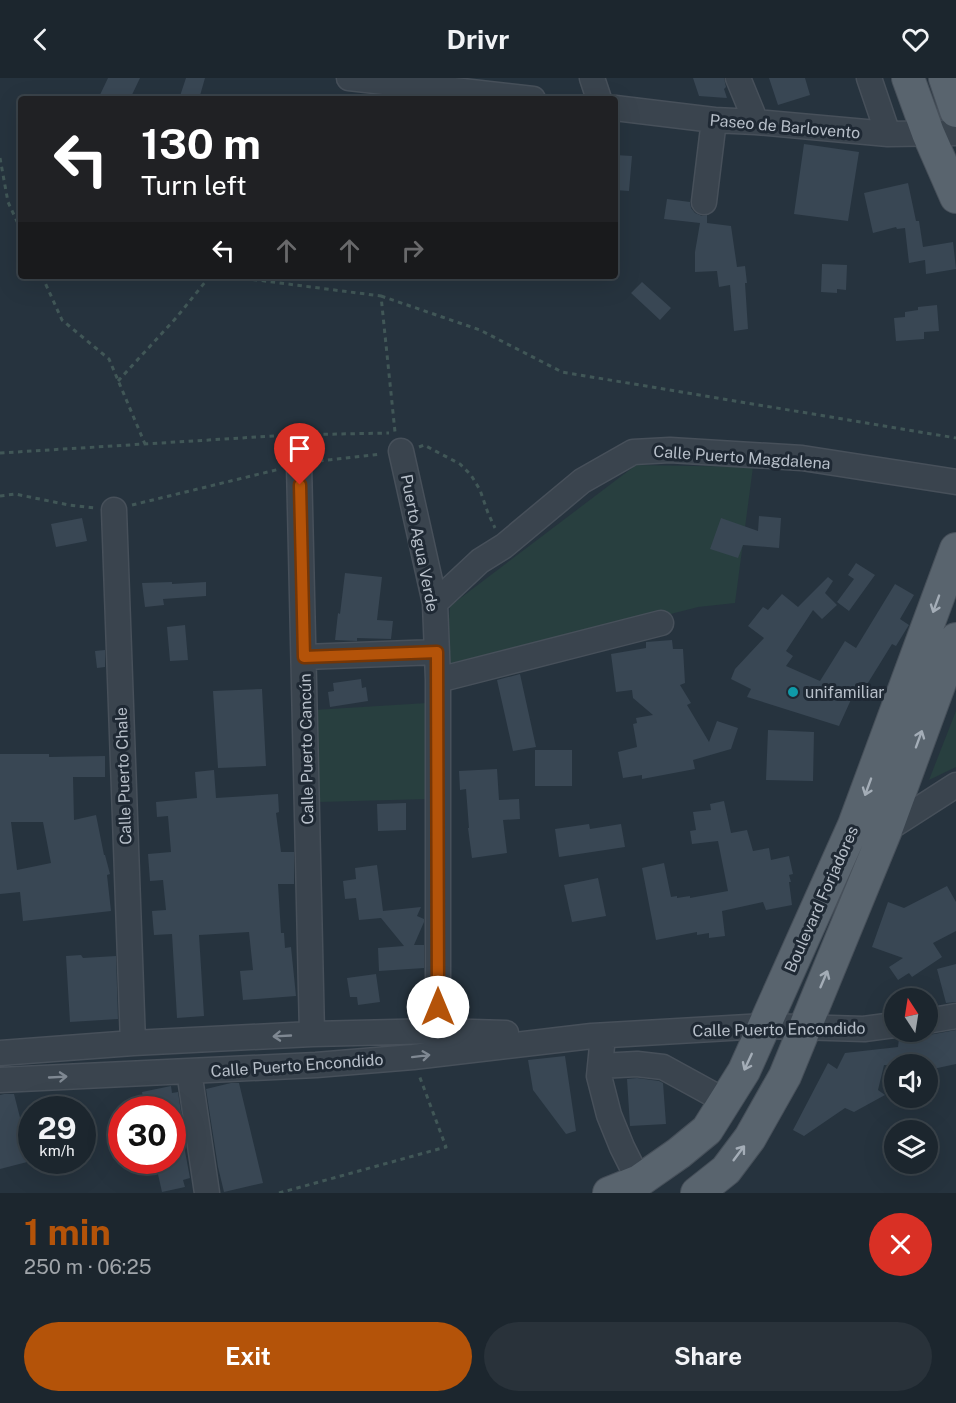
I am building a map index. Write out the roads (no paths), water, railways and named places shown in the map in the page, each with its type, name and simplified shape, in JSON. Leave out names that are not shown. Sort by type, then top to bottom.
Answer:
[{"type":"main road","points":[[908,78],[942,133],[956,196]]},
{"type":"main road","points":[[945,78],[956,111]]},
{"type":"main road","name":"Boulevard Forjadores","points":[[609,1193],[639,1181],[680,1153],[707,1130],[744,1071],[854,825],[956,549]]},
{"type":"main road","name":"Boulevard Forjadores","points":[[697,1193],[726,1170],[750,1138],[785,1076],[886,830],[956,639]]},
{"type":"street","points":[[349,78],[453,84],[516,96]]},
{"type":"street","points":[[592,78],[597,96]]},
{"type":"street","points":[[738,78],[756,122]]},
{"type":"street","points":[[869,78],[888,134]]},
{"type":"street","name":"Paseo de Barlovento","points":[[618,108],[714,120],[888,134],[942,133]]},
{"type":"street","points":[[704,202],[714,120]]},
{"type":"street","name":"Puerto Agua Verde","points":[[413,446],[435,603],[438,680],[438,1031]]},
{"type":"street","name":"Calle Puerto Magdalena","points":[[435,603],[480,561],[504,546],[582,482],[633,452],[669,450],[802,458],[956,482]]},
{"type":"street","name":"Calle Puerto Cancún","points":[[299,464],[304,657],[320,1034],[331,1064]]},
{"type":"street","name":"Calle Puerto Chale","points":[[114,510],[133,1043]]},
{"type":"street","points":[[438,680],[661,623]]},
{"type":"street","points":[[304,657],[437,652]]},
{"type":"street","points":[[886,830],[956,785]]},
{"type":"street","points":[[938,1019],[956,1016]]},
{"type":"street","name":"Calle Puerto Encondido","points":[[0,1080],[331,1064],[598,1036],[765,1026],[864,1029],[884,1026]]},
{"type":"street","name":"Calle Puerto Encondido","points":[[0,1053],[133,1043],[320,1034],[438,1031],[598,1036]]},
{"type":"street","points":[[598,1036],[599,1076],[609,1115],[639,1181]]},
{"type":"street","points":[[600,1066],[637,1064],[663,1067],[725,1101]]},
{"type":"street","points":[[189,1071],[207,1193]]},
{"type":"place","name":"unifamiliar","points":[[793,692]]}]
